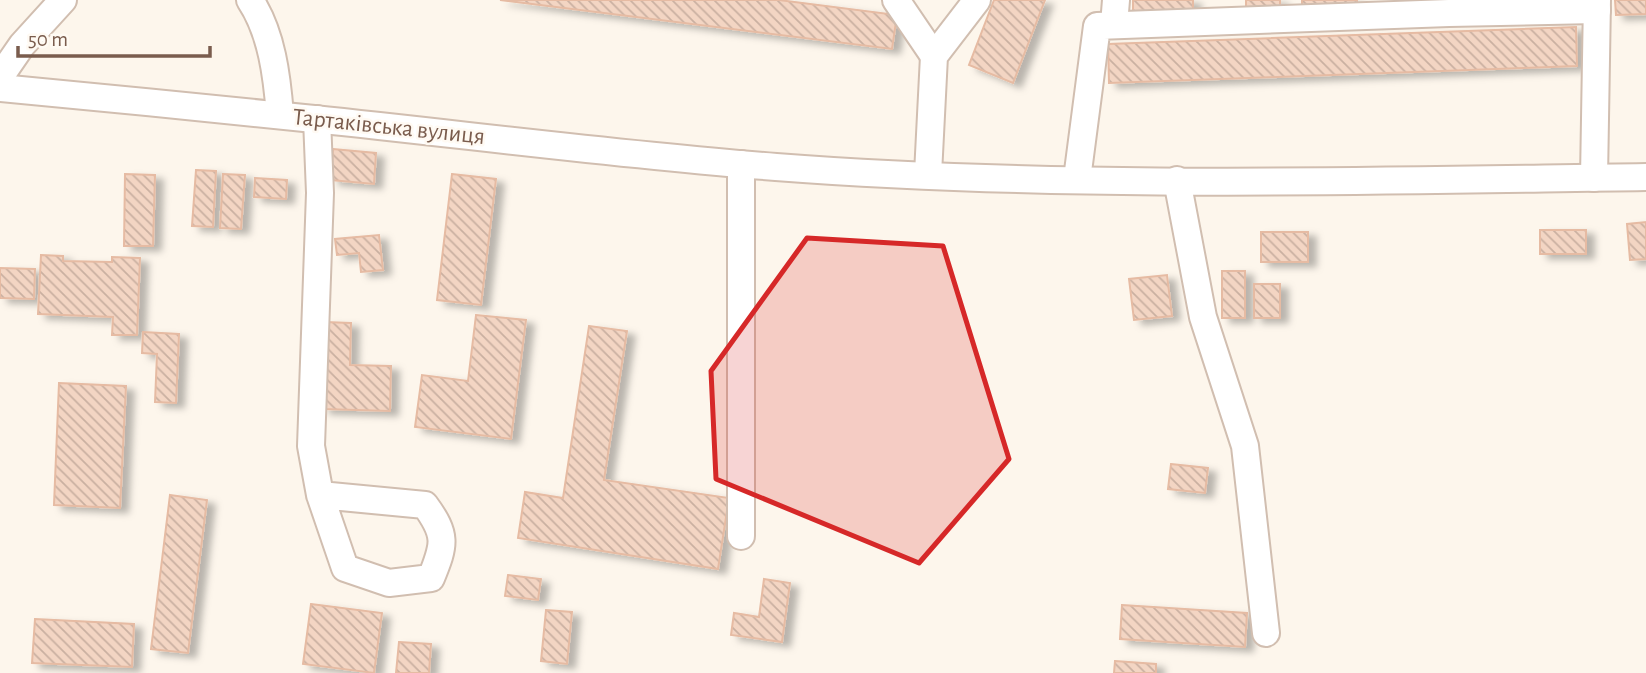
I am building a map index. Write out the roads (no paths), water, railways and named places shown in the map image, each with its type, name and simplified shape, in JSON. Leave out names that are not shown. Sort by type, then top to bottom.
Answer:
[{"type":"street","points":[[0,77],[22,45],[63,0]]},
{"type":"street","points":[[250,0],[260,14],[270,50],[280,115]]},
{"type":"street","points":[[896,0],[934,56]]},
{"type":"street","points":[[928,174],[934,56],[977,0]]},
{"type":"street","points":[[1077,179],[1097,26],[1115,13],[1522,5],[1597,5],[1594,178]]},
{"type":"street","name":"Тартаківська вулиця","points":[[0,89],[777,167],[1077,179],[1646,177]]},
{"type":"street","points":[[317,119],[320,193],[311,446],[320,495],[345,568],[389,583],[431,578],[441,554],[441,526],[425,505],[320,495]]},
{"type":"street","points":[[741,163],[741,536]]},
{"type":"street","points":[[1177,180],[1203,317],[1245,446],[1266,633]]}]
